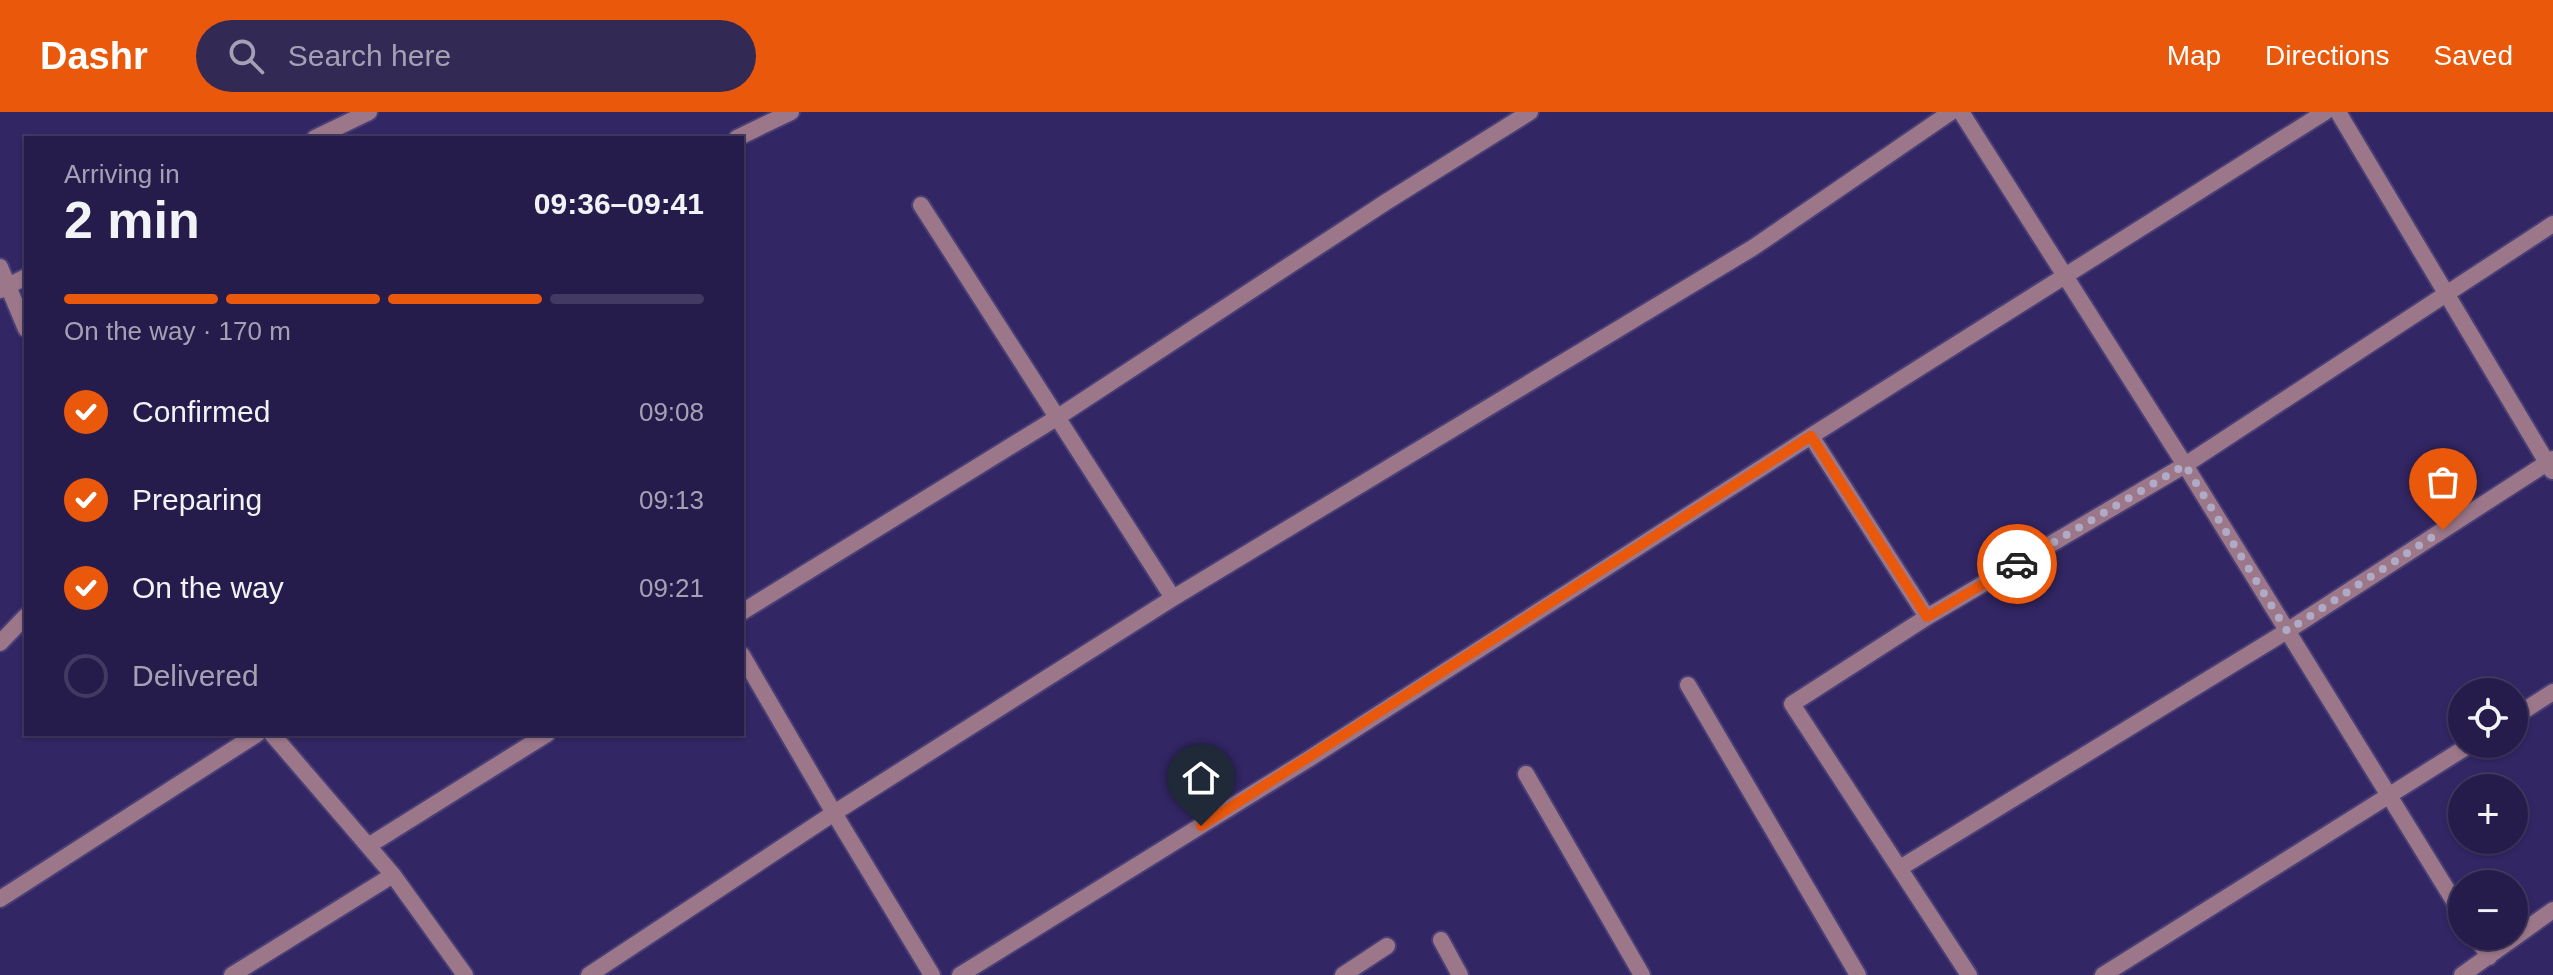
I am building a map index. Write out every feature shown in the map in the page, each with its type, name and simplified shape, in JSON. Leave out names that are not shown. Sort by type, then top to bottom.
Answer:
[{"type":"street","points":[[319,136],[369,112]]},
{"type":"street","points":[[741,136],[791,112]]},
{"type":"street","points":[[744,611],[1058,417],[1373,210],[1530,112]]},
{"type":"street","points":[[589,975],[834,813],[1173,598],[1754,247],[1951,112]]},
{"type":"street","points":[[1961,112],[2185,465],[2448,892]]},
{"type":"street","points":[[960,975],[1307,760],[1811,436],[2325,112]]},
{"type":"street","points":[[1900,868],[2287,631],[2551,464],[2338,112]]},
{"type":"street","points":[[921,205],[1173,598]]},
{"type":"street","points":[[1969,975],[1792,704],[1927,617],[2185,465],[2553,224]]},
{"type":"street","points":[[0,267],[4,288],[24,325]]},
{"type":"street","points":[[4,288],[24,278]]},
{"type":"street","points":[[1811,436],[1927,617]]},
{"type":"street","points":[[0,643],[24,618]]},
{"type":"street","points":[[744,658],[932,975]]},
{"type":"street","points":[[1688,685],[1858,975]]},
{"type":"street","points":[[2528,708],[2553,692]]},
{"type":"street","points":[[0,899],[254,736]]},
{"type":"street","points":[[274,736],[393,875],[465,975]]},
{"type":"street","points":[[368,846],[544,736]]},
{"type":"street","points":[[2103,975],[2449,758]]},
{"type":"street","points":[[1526,774],[1642,975]]},
{"type":"street","points":[[232,975],[393,875]]},
{"type":"street","points":[[2462,975],[2553,910]]},
{"type":"street","points":[[1441,940],[1460,975]]},
{"type":"street","points":[[1343,975],[1387,946]]},
{"type":"street","points":[[2485,950],[2489,957]]},
{"type":"way so far","points":[[2017,564],[2185,465],[2287,631],[2443,530]]},
{"type":"route","points":[[1201,826],[1811,436],[1927,617],[2017,564]]}]
